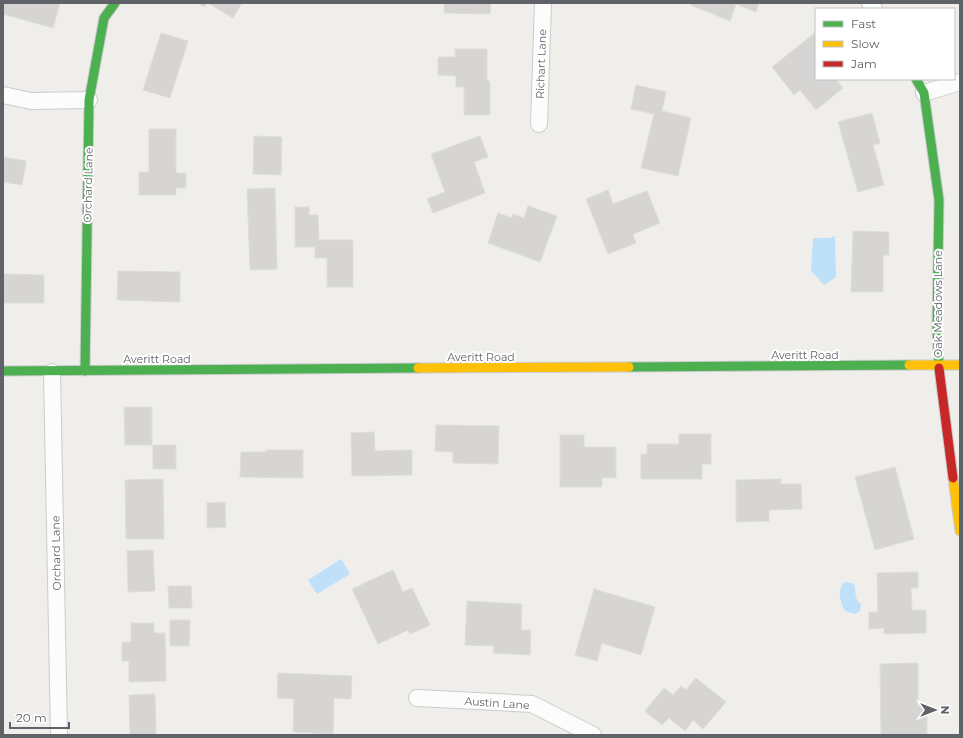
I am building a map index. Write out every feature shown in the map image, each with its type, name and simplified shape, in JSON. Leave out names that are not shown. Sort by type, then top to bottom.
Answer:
[{"type":"street","name":"Orchard Lane","points":[[86,371],[89,100],[104,18],[114,3]]},
{"type":"street","name":"Richart Lane","points":[[539,124],[543,3]]},
{"type":"street","name":"Oak Meadows Lane","points":[[917,80],[924,93],[939,200],[937,328],[939,366],[960,531]]},
{"type":"street","points":[[924,93],[960,82]]},
{"type":"street","points":[[3,95],[31,101],[89,100]]},
{"type":"street","name":"Averitt Road","points":[[3,371],[52,372],[960,365]]},
{"type":"street","name":"Orchard Lane","points":[[52,372],[59,735]]},
{"type":"street","name":"Austin Lane","points":[[417,698],[532,704],[593,735]]},
{"type":"water","points":[[835,236],[836,277],[824,285],[811,271],[813,238],[829,238]]},
{"type":"water","points":[[341,559],[350,574],[317,594],[308,580]]},
{"type":"water","points":[[847,582],[854,584],[857,600],[861,604],[860,611],[855,614],[845,611],[841,601],[841,586],[843,583]]},
{"type":"building","points":[[3,3],[60,3],[53,28],[3,14]]},
{"type":"building","points":[[198,3],[207,3],[204,7]]},
{"type":"building","points":[[208,3],[242,3],[233,18]]},
{"type":"building","points":[[444,3],[491,3],[490,14],[444,13]]},
{"type":"building","points":[[691,3],[759,3],[756,12],[736,4],[730,21],[691,5]]},
{"type":"building","points":[[161,33],[188,41],[170,98],[143,90]]},
{"type":"building","points":[[815,33],[815,80],[837,80],[843,88],[816,110],[800,90],[794,95],[772,67]]},
{"type":"building","points":[[455,49],[487,49],[487,81],[490,81],[490,115],[464,115],[464,87],[456,87],[456,76],[438,75],[438,57],[455,57]]},
{"type":"building","points":[[636,85],[666,92],[662,111],[691,118],[678,176],[641,168],[654,114],[631,109]]},
{"type":"building","points":[[872,113],[880,143],[873,145],[884,185],[858,192],[838,122]]},
{"type":"building","points":[[149,129],[176,129],[176,173],[186,173],[186,188],[176,188],[176,195],[139,195],[139,172],[149,172]]},
{"type":"building","points":[[254,136],[282,137],[281,175],[253,174]]},
{"type":"building","points":[[480,136],[488,157],[474,162],[485,193],[433,213],[427,199],[445,192],[431,154]]},
{"type":"building","points":[[3,157],[26,161],[22,185],[3,182]]},
{"type":"building","points":[[275,188],[277,269],[250,270],[247,189]]},
{"type":"building","points":[[608,190],[613,204],[647,191],[660,223],[633,234],[636,243],[608,254],[586,199]]},
{"type":"building","points":[[528,206],[557,216],[540,262],[488,243],[498,213],[512,218],[513,214],[524,218]]},
{"type":"building","points":[[295,207],[309,207],[309,215],[318,215],[319,240],[353,240],[353,287],[327,287],[327,258],[315,258],[315,247],[295,247]]},
{"type":"building","points":[[853,231],[889,232],[889,255],[883,255],[883,292],[851,292]]},
{"type":"building","points":[[118,271],[180,272],[180,302],[117,300]]},
{"type":"building","points":[[3,274],[44,275],[44,303],[3,303]]},
{"type":"building","points":[[124,407],[152,407],[152,445],[125,445]]},
{"type":"building","points":[[436,425],[499,426],[498,464],[453,463],[453,452],[435,451]]},
{"type":"building","points":[[374,432],[375,451],[412,450],[412,475],[352,476],[351,433]]},
{"type":"building","points":[[679,434],[711,434],[711,464],[702,464],[702,479],[641,479],[641,454],[647,454],[647,444],[679,444]]},
{"type":"building","points":[[560,435],[584,435],[584,447],[616,447],[616,478],[602,478],[602,487],[560,487]]},
{"type":"building","points":[[153,445],[176,445],[176,469],[153,469]]},
{"type":"building","points":[[266,450],[303,450],[303,478],[240,477],[241,452],[266,452]]},
{"type":"building","points":[[895,467],[914,539],[875,550],[855,477]]},
{"type":"building","points":[[163,479],[164,539],[126,539],[125,480]]},
{"type":"building","points":[[781,479],[781,484],[801,484],[802,509],[769,510],[769,521],[736,522],[736,480]]},
{"type":"building","points":[[225,502],[226,527],[207,528],[207,503]]},
{"type":"building","points":[[153,550],[155,591],[128,592],[127,551]]},
{"type":"building","points":[[393,570],[403,592],[412,588],[430,625],[410,634],[408,630],[378,644],[352,589]]},
{"type":"building","points":[[918,572],[918,588],[911,588],[912,610],[926,610],[926,633],[884,634],[884,628],[869,629],[869,612],[878,612],[877,573]]},
{"type":"building","points":[[168,586],[191,586],[192,608],[169,608]]},
{"type":"building","points":[[594,589],[655,607],[641,655],[602,643],[597,661],[575,655]]},
{"type":"building","points":[[467,601],[522,604],[521,630],[531,630],[530,655],[493,653],[494,646],[465,645]]},
{"type":"building","points":[[170,620],[190,620],[189,646],[170,646]]},
{"type":"building","points":[[131,623],[154,623],[154,633],[165,633],[166,681],[129,682],[129,661],[122,661],[122,642],[131,642]]},
{"type":"building","points":[[918,663],[918,706],[927,706],[927,735],[881,735],[880,664]]},
{"type":"building","points":[[278,673],[352,676],[351,699],[334,698],[333,734],[293,732],[294,699],[277,698]]},
{"type":"building","points":[[696,678],[726,702],[703,729],[693,720],[685,731],[669,718],[662,725],[645,711],[664,688],[673,695],[681,686],[686,690]]},
{"type":"building","points":[[155,694],[156,735],[130,735],[129,695]]},
{"type":"traffic: fast","points":[[85,371],[89,100],[104,18],[115,3]]},
{"type":"traffic: fast","points":[[917,80],[924,93],[939,200],[937,328],[939,368]]},
{"type":"traffic: fast","points":[[629,367],[909,365]]},
{"type":"traffic: fast","points":[[3,371],[418,368]]},
{"type":"traffic: slow","points":[[909,365],[960,365]]},
{"type":"traffic: slow","points":[[418,368],[629,367]]},
{"type":"traffic: slow","points":[[953,478],[960,531]]},
{"type":"traffic: jam","points":[[939,368],[953,478]]}]
